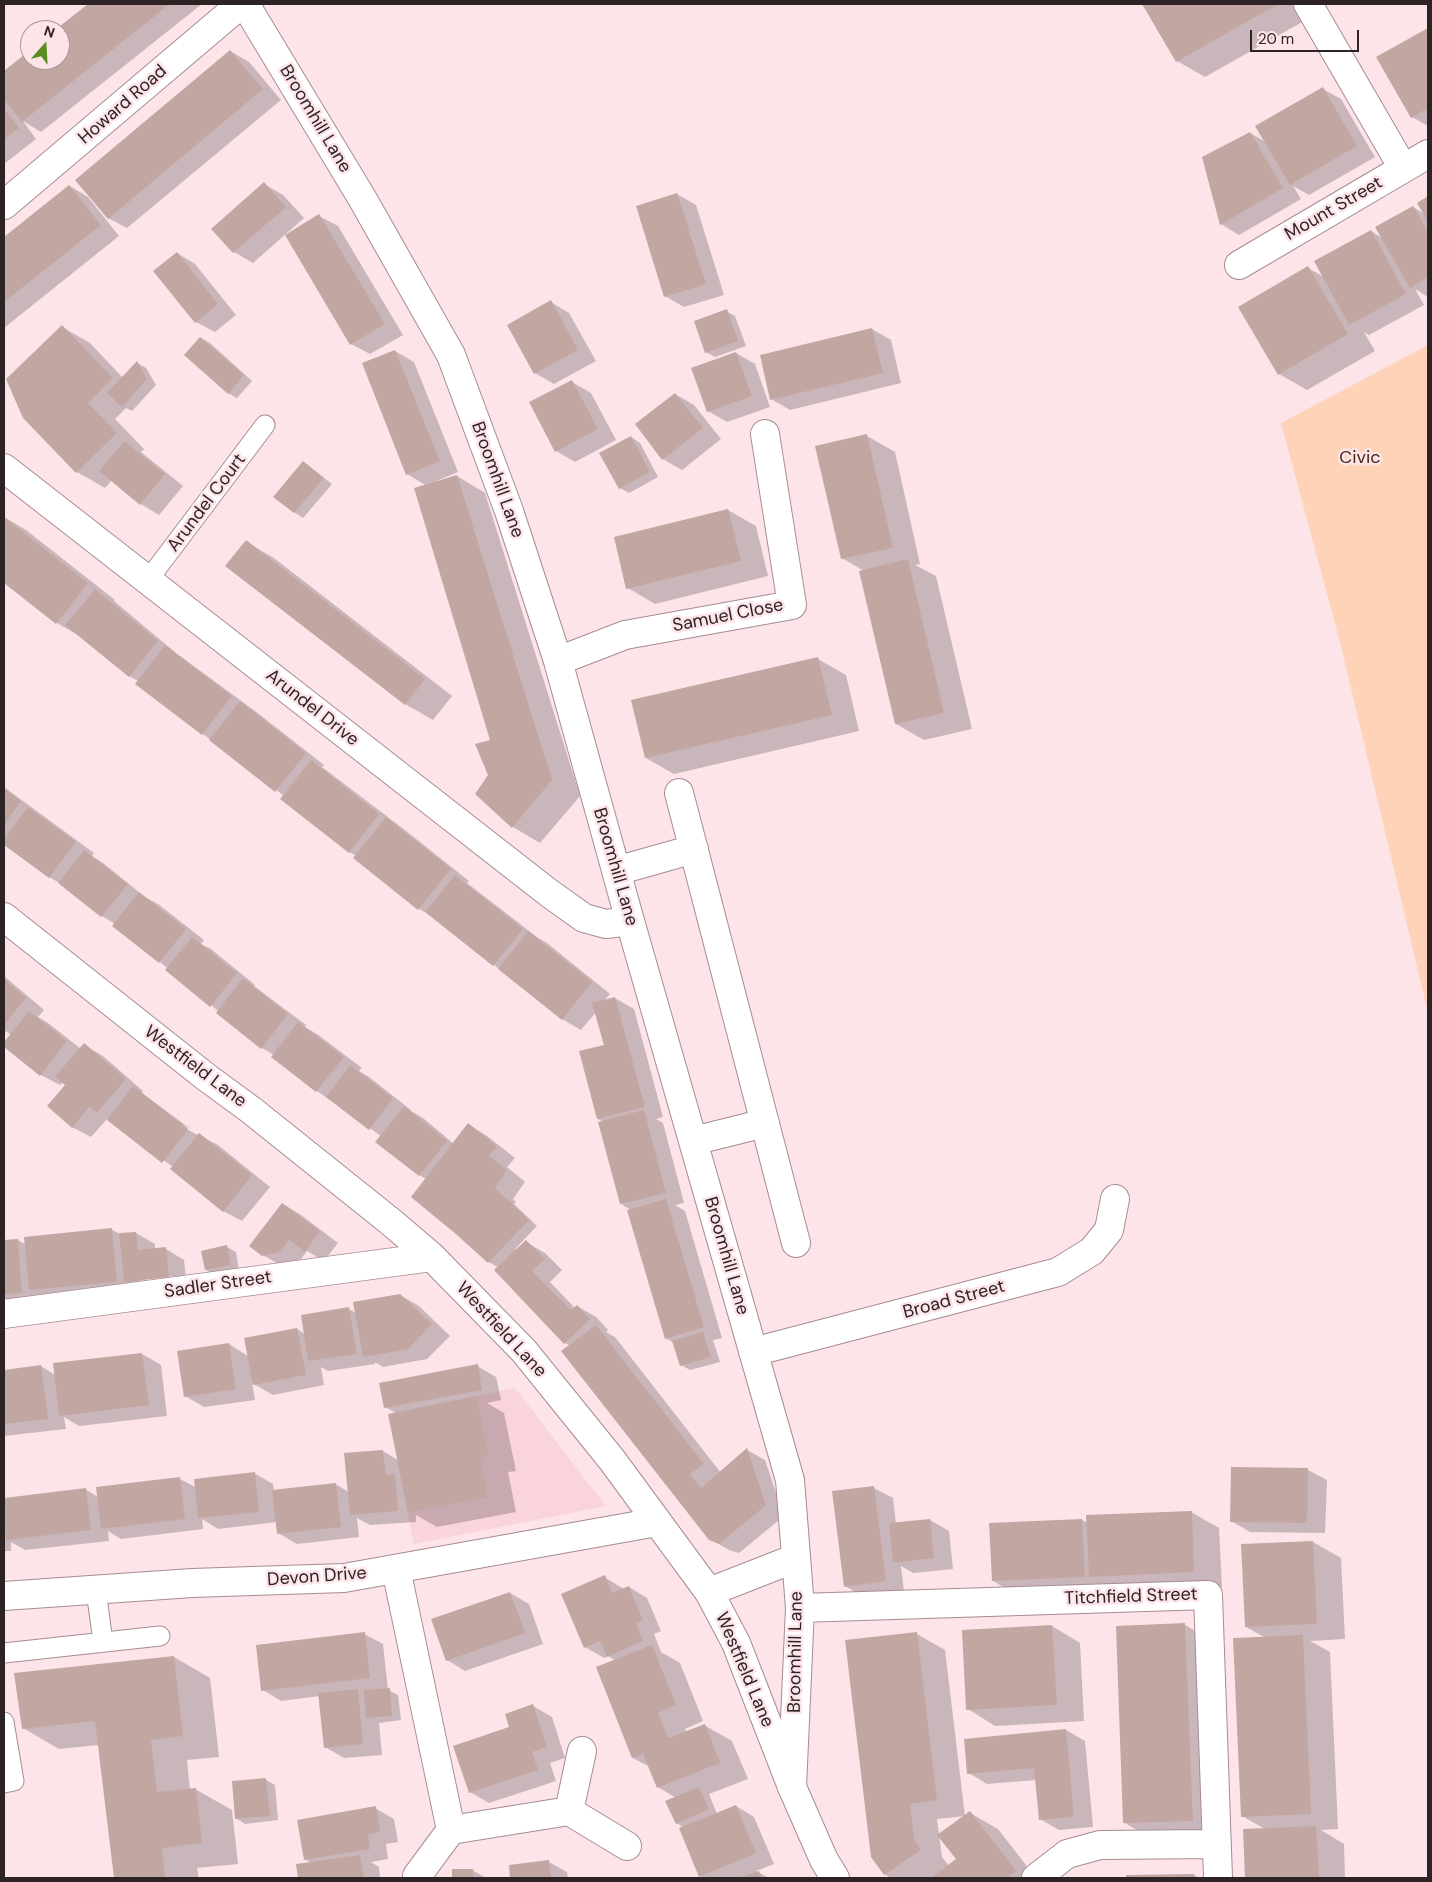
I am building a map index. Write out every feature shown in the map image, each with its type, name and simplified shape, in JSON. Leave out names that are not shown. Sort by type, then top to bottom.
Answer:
[{"type":"street","name":"Howard Road","points":[[4,205],[243,4]]},
{"type":"street","name":"Broomhill Lane","points":[[243,4],[362,198],[451,355],[509,511],[558,661],[630,921],[790,1480],[800,1608],[792,1787]]},
{"type":"street","points":[[1308,4],[1403,168]]},
{"type":"street","name":"Mount Street","points":[[1239,265],[1428,154]]},
{"type":"street","name":"Samuel Close","points":[[558,661],[626,635],[792,605],[765,434]]},
{"type":"street","name":"Arundel Drive","points":[[4,468],[549,893],[584,918],[606,924],[630,921]]},
{"type":"street","points":[[680,793],[796,1243]]},
{"type":"street","points":[[616,871],[694,849]]},
{"type":"street","name":"Westfield Lane","points":[[4,916],[198,1071],[252,1110],[391,1222],[432,1257],[524,1351],[612,1460],[709,1592],[736,1643],[792,1787],[824,1860],[835,1878]]},
{"type":"street","points":[[693,1141],[765,1123]]},
{"type":"street","name":"Broad Street","points":[[753,1352],[1058,1272],[1092,1251],[1109,1230],[1115,1199]]},
{"type":"street","name":"Sadler Street","points":[[4,1314],[432,1257]]},
{"type":"street","name":"Devon Drive","points":[[4,1596],[192,1583],[344,1578],[657,1522]]},
{"type":"street","points":[[709,1592],[796,1558]]},
{"type":"street","points":[[396,1569],[451,1830]]},
{"type":"street","name":"Titchfield Street","points":[[800,1608],[1208,1595],[1218,1878]]},
{"type":"street","points":[[569,1811],[582,1751]]},
{"type":"street","points":[[418,1876],[451,1830],[569,1811],[627,1846]]},
{"type":"street","points":[[1036,1878],[1067,1854],[1100,1845],[1216,1844]]},
{"type":"lane","name":"Arundel Court","points":[[148,580],[265,425]]},
{"type":"lane","points":[[96,1590],[102,1642]]},
{"type":"lane","points":[[4,1653],[160,1636]]},
{"type":"lane","points":[[4,1722],[14,1781],[4,1783]]},
{"type":"shaded area","points":[[515,1388],[606,1506],[414,1544],[388,1414]]},
{"type":"green space","name":"Civic","points":[[1428,345],[1428,1013],[1340,642],[1281,423]]},
{"type":"building","points":[[88,4],[170,4],[22,122],[4,100],[4,71],[20,58],[20,70],[70,70],[70,20],[68,20]]},
{"type":"building","points":[[1142,4],[1278,4],[1176,62]]},
{"type":"building","points":[[1428,28],[1428,108],[1411,118],[1376,57]]},
{"type":"building","points":[[230,50],[263,89],[108,219],[75,180]]},
{"type":"building","points":[[1323,87],[1357,146],[1290,185],[1255,126]]},
{"type":"building","points":[[4,109],[19,128],[4,139]]},
{"type":"building","points":[[1250,132],[1283,188],[1220,225],[1202,157]]},
{"type":"building","points":[[264,182],[286,207],[233,253],[211,229]]},
{"type":"building","points":[[69,185],[101,225],[4,302],[4,237]]},
{"type":"building","points":[[677,193],[706,284],[664,297],[636,206]]},
{"type":"building","points":[[1428,196],[1428,222],[1417,203]]},
{"type":"building","points":[[1413,206],[1428,232],[1428,277],[1410,288],[1375,227]]},
{"type":"building","points":[[319,214],[385,324],[350,345],[285,235]]},
{"type":"building","points":[[1371,230],[1406,294],[1349,325],[1314,261]]},
{"type":"building","points":[[177,252],[218,304],[195,323],[153,271]]},
{"type":"building","points":[[1308,266],[1348,334],[1278,375],[1238,307]]},
{"type":"building","points":[[551,300],[578,350],[534,374],[507,325]]},
{"type":"building","points":[[727,309],[738,341],[705,353],[694,321]]},
{"type":"building","points":[[62,325],[113,378],[88,403],[117,433],[76,473],[23,418],[6,379]]},
{"type":"building","points":[[872,328],[883,373],[770,400],[760,355]]},
{"type":"building","points":[[200,337],[244,375],[228,394],[184,355]]},
{"type":"building","points":[[395,350],[440,461],[406,475],[362,363]]},
{"type":"building","points":[[736,352],[752,396],[707,412],[691,368]]},
{"type":"building","points":[[137,361],[147,379],[122,407],[107,393]]},
{"type":"building","points":[[572,380],[598,429],[555,452],[529,402]]},
{"type":"building","points":[[675,393],[703,428],[662,460],[635,424]]},
{"type":"building","points":[[867,434],[893,548],[841,559],[815,446]]},
{"type":"building","points":[[631,436],[650,472],[619,489],[599,453]]},
{"type":"building","points":[[124,441],[165,474],[140,505],[99,471]]},
{"type":"building","points":[[303,461],[324,478],[294,513],[273,497]]},
{"type":"building","points":[[457,475],[552,780],[512,828],[475,794],[488,775],[475,744],[490,740],[414,488]]},
{"type":"building","points":[[728,509],[741,561],[626,589],[614,537]]},
{"type":"building","points":[[4,517],[88,583],[56,624],[4,583]]},
{"type":"building","points":[[246,540],[425,679],[405,705],[225,566]]},
{"type":"building","points":[[908,559],[944,713],[895,724],[859,571]]},
{"type":"building","points":[[95,589],[158,641],[129,677],[65,625]]},
{"type":"building","points":[[165,645],[232,696],[202,735],[135,684]]},
{"type":"building","points":[[818,657],[832,715],[645,758],[631,700]]},
{"type":"building","points":[[240,701],[306,753],[275,792],[209,740]]},
{"type":"building","points":[[311,760],[379,814],[349,853],[280,799]]},
{"type":"building","points":[[4,788],[21,801],[4,825]]},
{"type":"building","points":[[28,807],[76,842],[49,878],[4,845],[4,839]]},
{"type":"building","points":[[386,817],[451,869],[418,910],[353,858]]},
{"type":"building","points":[[84,850],[128,884],[101,917],[58,883]]},
{"type":"building","points":[[455,875],[523,929],[493,966],[425,912]]},
{"type":"building","points":[[139,892],[186,929],[159,963],[112,926]]},
{"type":"building","points":[[528,931],[592,982],[562,1020],[498,969]]},
{"type":"building","points":[[192,937],[237,973],[210,1007],[165,970]]},
{"type":"building","points":[[243,978],[288,1014],[261,1049],[216,1013]]},
{"type":"building","points":[[4,979],[26,998],[4,1025]]},
{"type":"building","points":[[615,997],[645,1107],[597,1119],[579,1051],[604,1045],[592,1003]]},
{"type":"building","points":[[29,1011],[67,1041],[40,1076],[4,1047],[4,1042]]},
{"type":"building","points":[[298,1022],[344,1057],[316,1092],[271,1057]]},
{"type":"building","points":[[84,1043],[126,1079],[97,1113],[89,1107],[72,1128],[47,1106],[65,1085],[55,1077]]},
{"type":"building","points":[[350,1065],[393,1098],[369,1130],[326,1097]]},
{"type":"building","points":[[133,1086],[188,1129],[162,1163],[107,1120]]},
{"type":"building","points":[[404,1106],[447,1141],[419,1176],[375,1142]]},
{"type":"building","points":[[644,1110],[666,1193],[620,1204],[598,1122]]},
{"type":"building","points":[[468,1123],[497,1146],[489,1156],[507,1170],[495,1188],[529,1220],[488,1263],[411,1197]]},
{"type":"building","points":[[199,1133],[252,1175],[223,1212],[170,1169]]},
{"type":"building","points":[[666,1199],[704,1327],[665,1339],[627,1210]]},
{"type":"building","points":[[282,1203],[320,1231],[305,1252],[289,1240],[279,1252],[262,1256],[249,1246]]},
{"type":"building","points":[[112,1228],[117,1282],[29,1290],[24,1237]]},
{"type":"building","points":[[136,1232],[138,1250],[166,1247],[169,1277],[124,1282],[119,1233]]},
{"type":"building","points":[[18,1239],[22,1293],[4,1294],[4,1240]]},
{"type":"building","points":[[526,1240],[545,1259],[532,1271],[571,1310],[577,1305],[590,1319],[564,1344],[494,1270]]},
{"type":"building","points":[[227,1245],[231,1265],[205,1270],[201,1251]]},
{"type":"building","points":[[400,1294],[432,1324],[408,1349],[363,1357],[353,1302]]},
{"type":"building","points":[[349,1307],[357,1354],[308,1361],[301,1315]]},
{"type":"building","points":[[596,1325],[704,1464],[690,1474],[701,1488],[747,1448],[766,1505],[719,1544],[709,1540],[561,1351]]},
{"type":"building","points":[[297,1328],[306,1375],[253,1385],[244,1338]]},
{"type":"building","points":[[703,1332],[711,1357],[680,1366],[672,1341]]},
{"type":"building","points":[[229,1343],[236,1389],[184,1397],[177,1351]]},
{"type":"building","points":[[142,1353],[149,1405],[59,1416],[53,1363]]},
{"type":"building","points":[[478,1364],[482,1390],[384,1408],[379,1383]]},
{"type":"building","points":[[41,1365],[48,1419],[4,1424],[4,1370]]},
{"type":"building","points":[[477,1396],[488,1455],[480,1457],[488,1497],[408,1512],[388,1414]]},
{"type":"building","points":[[383,1450],[386,1475],[395,1474],[398,1511],[350,1515],[344,1453]]},
{"type":"building","points":[[1231,1467],[1308,1468],[1307,1523],[1230,1522]]},
{"type":"building","points":[[255,1472],[259,1512],[198,1518],[194,1479]]},
{"type":"building","points":[[180,1477],[185,1519],[101,1529],[96,1487]]},
{"type":"building","points":[[336,1483],[341,1527],[277,1534],[272,1490]]},
{"type":"building","points":[[874,1486],[886,1581],[844,1587],[832,1491]]},
{"type":"building","points":[[86,1488],[91,1530],[6,1540],[4,1498]]},
{"type":"building","points":[[1192,1511],[1194,1572],[1089,1577],[1086,1515]]},
{"type":"building","points":[[930,1519],[934,1558],[893,1563],[889,1523]]},
{"type":"building","points":[[1082,1519],[1085,1577],[992,1581],[989,1523]]},
{"type":"building","points":[[1313,1541],[1317,1624],[1245,1627],[1241,1544]]},
{"type":"building","points":[[605,1575],[612,1593],[629,1586],[643,1620],[636,1623],[643,1641],[607,1657],[600,1641],[584,1648],[561,1594]]},
{"type":"building","points":[[510,1592],[525,1633],[446,1661],[431,1619]]},
{"type":"building","points":[[1185,1623],[1193,1821],[1123,1823],[1116,1626]]},
{"type":"building","points":[[1052,1625],[1057,1705],[966,1710],[962,1630]]},
{"type":"building","points":[[365,1632],[370,1678],[261,1691],[256,1645]]},
{"type":"building","points":[[917,1632],[937,1800],[910,1804],[914,1839],[921,1850],[884,1875],[871,1857],[845,1640]]},
{"type":"building","points":[[1303,1635],[1311,1814],[1241,1817],[1233,1638]]},
{"type":"building","points":[[652,1645],[676,1705],[658,1713],[668,1738],[705,1724],[720,1763],[657,1788],[643,1754],[632,1758],[596,1667]]},
{"type":"building","points":[[174,1656],[183,1736],[151,1740],[157,1792],[196,1788],[202,1843],[162,1848],[165,1878],[114,1878],[95,1721],[22,1729],[14,1673]]},
{"type":"building","points":[[390,1688],[392,1716],[366,1718],[364,1690]]},
{"type":"building","points":[[358,1689],[363,1744],[324,1748],[318,1693]]},
{"type":"building","points":[[533,1704],[547,1747],[532,1752],[538,1770],[469,1793],[453,1746],[509,1727],[505,1714]]},
{"type":"building","points":[[1066,1729],[1074,1817],[1039,1820],[1034,1768],[967,1774],[964,1739]]},
{"type":"building","points":[[266,1778],[270,1816],[235,1819],[232,1781]]},
{"type":"building","points":[[699,1787],[709,1809],[676,1824],[665,1801]]},
{"type":"building","points":[[736,1805],[756,1853],[699,1877],[679,1828]]},
{"type":"building","points":[[376,1806],[380,1832],[368,1834],[370,1849],[304,1860],[297,1820]]},
{"type":"building","points":[[970,1811],[1016,1871],[1007,1878],[931,1878],[956,1859],[937,1835]]},
{"type":"building","points":[[1316,1826],[1319,1878],[1245,1878],[1243,1829]]},
{"type":"building","points":[[360,1855],[364,1878],[298,1878],[296,1864]]},
{"type":"building","points":[[549,1860],[551,1878],[510,1878],[509,1865]]},
{"type":"building","points":[[452,1869],[473,1869],[473,1878],[452,1878]]},
{"type":"building","points":[[759,1871],[762,1878],[740,1878]]},
{"type":"building","points":[[1194,1874],[1195,1878],[1126,1878],[1126,1875]]}]
